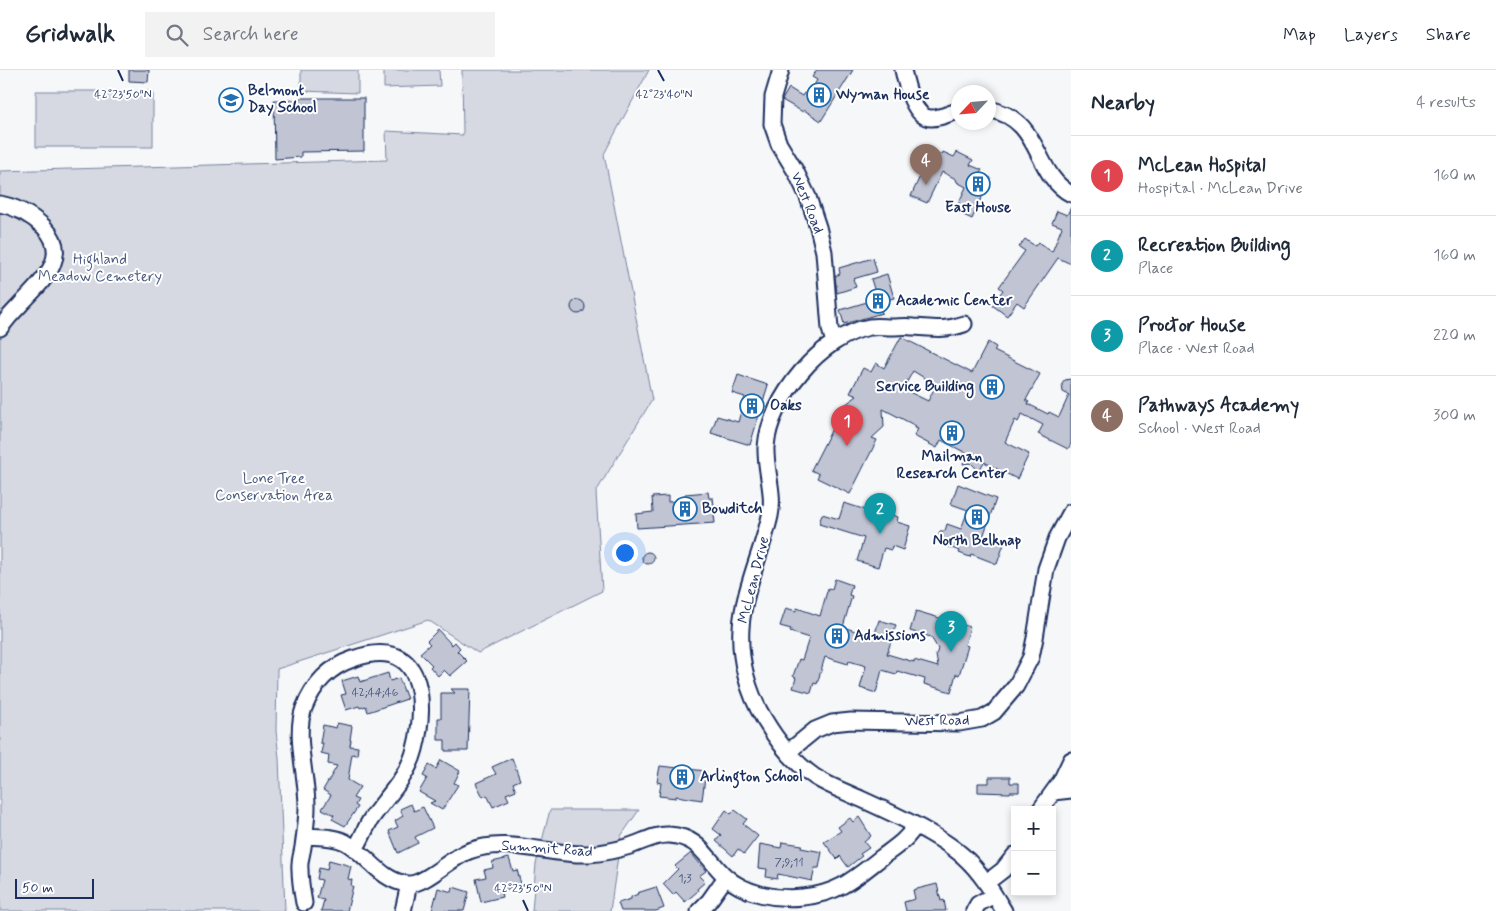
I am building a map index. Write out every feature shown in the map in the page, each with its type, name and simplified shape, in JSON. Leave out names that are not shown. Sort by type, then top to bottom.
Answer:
[{"type":"street","name":"West Road","points":[[781,70],[772,97],[771,118],[776,137],[808,197],[818,227],[824,252],[830,329],[834,342]]},
{"type":"street","points":[[903,70],[912,100],[922,115],[926,118],[934,118],[951,113]]},
{"type":"street","points":[[996,111],[1008,115],[1022,126],[1052,176],[1062,188],[1071,194]]},
{"type":"street","points":[[0,204],[23,211],[39,223],[48,232],[53,241],[55,251],[54,265],[47,277],[0,328]]},
{"type":"street","name":"McLean Drive","points":[[964,324],[931,330],[912,327],[872,327],[860,330],[834,342],[818,354],[780,401],[769,426],[766,444],[771,511],[742,617],[741,640],[749,686],[762,715],[788,752],[802,767],[819,780],[909,823],[962,855],[974,867],[1004,911]]},
{"type":"street","name":"West Road","points":[[788,752],[820,727],[832,723],[851,721],[959,723],[982,719],[994,712],[1016,686],[1031,656],[1036,638],[1046,568],[1057,538],[1071,512]]},
{"type":"street","points":[[304,903],[300,868],[305,836],[306,783],[300,737],[304,707],[319,682],[335,668],[365,655],[385,652],[404,661],[412,670],[420,697],[420,723],[415,750],[405,774],[371,819],[355,849]]},
{"type":"street","points":[[1043,806],[1067,777],[1071,760]]},
{"type":"street","points":[[1053,792],[1071,790]]},
{"type":"street","name":"Summit Road","points":[[409,884],[424,880],[452,859],[480,847],[502,845],[570,854],[589,854],[630,846],[655,836],[667,835],[679,836],[699,846],[726,877],[739,885],[782,898],[803,897],[824,893],[858,877],[877,861],[909,823]]},
{"type":"street","points":[[305,836],[337,839],[355,849],[386,876],[398,882],[409,884],[403,911]]},
{"type":"street","points":[[974,911],[1011,860]]},
{"type":"street","points":[[699,911],[709,901],[726,877]]},
{"type":"green space","points":[[301,70],[358,70],[358,93],[301,91]]},
{"type":"green space","points":[[384,70],[439,70],[440,86],[384,88]]},
{"type":"green space","name":"Lone Tree Conservation Area","points":[[462,70],[649,70],[604,154],[652,400],[596,492],[602,591],[478,653],[428,620],[277,669],[276,731],[279,758],[285,911],[0,911],[0,171],[387,160],[386,131],[463,135]]},
{"type":"green space","points":[[36,91],[153,91],[153,147],[36,147]]},
{"type":"green space","points":[[550,810],[639,810],[621,836],[610,911],[532,911],[536,864]]},
{"type":"building","points":[[129,70],[149,70],[148,82],[129,81]]},
{"type":"building","name":"Wyman House","points":[[817,70],[853,70],[821,121],[804,110],[803,112],[782,100],[789,88],[802,96],[804,93],[809,95],[817,80],[812,77]]},
{"type":"building","points":[[300,98],[364,98],[364,151],[301,152],[301,157],[275,159],[274,100],[300,100]]},
{"type":"building","name":"East House","points":[[932,150],[942,155],[943,152],[954,157],[957,152],[973,160],[970,165],[982,170],[980,173],[991,178],[972,219],[955,211],[966,187],[942,172],[927,203],[911,196]]},
{"type":"building","points":[[1071,207],[1071,264],[1058,258],[1024,307],[1017,302],[1007,316],[992,305],[1003,290],[999,287],[1025,251],[1019,247],[1025,239],[1035,246],[1038,242],[1052,252],[1062,227],[1052,223],[1057,211],[1067,215]]},
{"type":"building","points":[[873,258],[877,272],[853,279],[856,287],[837,293],[835,276],[840,274],[839,268]]},
{"type":"building","name":"Academic Center","points":[[887,274],[894,298],[879,302],[882,313],[844,324],[840,310],[877,299],[871,279]]},
{"type":"building","points":[[578,300],[583,302],[585,307],[583,312],[578,314],[573,312],[571,307],[573,302]]},
{"type":"building","points":[[901,337],[972,373],[988,342],[996,347],[994,351],[1040,374],[1026,400],[1029,402],[1028,404],[1048,414],[1049,412],[1059,417],[1069,395],[1063,392],[1062,384],[1065,380],[1071,379],[1071,444],[1068,449],[1038,434],[1043,425],[1022,414],[1018,422],[1015,420],[1005,442],[1029,454],[1017,479],[984,462],[979,471],[971,463],[963,464],[966,453],[941,440],[937,448],[914,436],[918,429],[915,428],[916,426],[883,409],[884,427],[872,438],[877,440],[850,494],[817,478],[819,474],[811,470],[837,419],[845,423],[843,408],[857,396],[850,393],[863,368],[871,372],[876,363],[884,368]],"holes":[[[913,371],[936,385],[928,401],[903,389]]]},
{"type":"building","name":"Oaks","points":[[738,375],[768,385],[750,445],[711,433],[717,416],[738,422],[745,397],[732,393]]},
{"type":"building","name":"North Belknap","points":[[958,484],[996,499],[983,537],[1004,544],[997,564],[971,554],[970,557],[959,553],[960,551],[940,544],[941,540],[937,539],[940,531],[945,531],[947,524],[961,529],[968,510],[951,504]]},
{"type":"building","name":"Bowditch","points":[[708,492],[709,498],[713,498],[714,505],[724,509],[714,514],[715,523],[637,528],[636,514],[653,512],[652,497],[668,496],[668,502],[685,500],[685,494]]},
{"type":"building","points":[[844,503],[885,516],[886,513],[898,517],[897,522],[910,526],[903,550],[892,546],[891,550],[884,548],[878,567],[857,561],[864,538],[819,524],[822,514],[839,519]]},
{"type":"building","points":[[648,552],[654,558],[648,564],[642,558]]},
{"type":"building","name":"Admissions","points":[[835,579],[852,585],[849,595],[852,596],[843,627],[874,637],[879,620],[896,625],[887,654],[938,667],[936,655],[938,649],[931,637],[910,631],[916,611],[970,627],[965,645],[968,646],[959,675],[956,674],[951,692],[924,684],[925,679],[897,671],[896,674],[882,670],[876,693],[860,688],[866,666],[849,661],[848,664],[825,657],[817,684],[814,683],[811,693],[793,688],[796,678],[793,676],[799,659],[802,660],[809,638],[790,632],[791,629],[780,626],[786,608],[796,611],[797,608],[820,616],[828,588],[832,589]]},
{"type":"building","points":[[438,630],[452,645],[455,642],[460,648],[457,651],[467,661],[450,676],[444,670],[438,676],[430,667],[432,665],[420,653],[430,644],[427,641]]},
{"type":"building","points":[[388,673],[390,681],[399,678],[407,699],[368,712],[366,706],[346,710],[341,695],[346,694],[342,681],[358,676],[360,682]]},
{"type":"building","points":[[451,689],[470,689],[468,751],[445,751],[445,740],[438,740],[438,718],[441,718],[441,693],[455,693]]},
{"type":"building","points":[[337,723],[352,726],[350,746],[358,747],[357,755],[352,754],[348,780],[360,787],[353,798],[358,800],[355,805],[358,807],[345,826],[332,819],[334,815],[322,809],[331,795],[323,790],[337,766],[328,764],[329,755],[321,753],[323,743],[320,743],[323,725],[336,728]]},
{"type":"building","points":[[512,758],[520,780],[513,783],[516,790],[506,794],[509,800],[493,807],[487,795],[483,797],[476,783],[496,774],[492,767]]},
{"type":"building","points":[[441,760],[460,771],[454,783],[458,785],[442,810],[430,803],[435,801],[419,792],[427,778],[423,776],[429,765],[436,769]]},
{"type":"building","name":"Arlington School","points":[[660,766],[706,771],[702,800],[676,796],[676,798],[659,796],[661,783],[657,782]]},
{"type":"building","points":[[989,777],[1010,777],[1010,783],[1019,783],[1019,792],[978,792],[978,783],[989,783]]},
{"type":"building","points":[[411,804],[414,811],[423,807],[433,828],[415,837],[418,843],[398,853],[389,831],[398,827],[395,821],[403,816],[400,809]]},
{"type":"building","points":[[726,810],[731,814],[735,810],[747,819],[743,824],[758,836],[744,854],[738,849],[733,856],[716,841],[721,835],[713,829]]},
{"type":"building","points":[[859,817],[871,836],[864,842],[869,848],[860,854],[862,856],[848,867],[840,856],[837,859],[824,842],[841,831],[838,827],[850,818],[853,822]]},
{"type":"building","points":[[782,842],[802,845],[801,848],[822,852],[819,868],[815,868],[812,881],[778,874],[777,879],[766,877],[767,869],[758,868],[760,844],[781,848]]},
{"type":"building","points":[[691,853],[706,871],[699,876],[705,882],[685,902],[676,892],[673,895],[663,884],[678,869],[675,866]]},
{"type":"building","points":[[509,858],[513,871],[517,870],[521,884],[501,892],[502,897],[481,902],[476,879],[486,877],[484,870],[493,868],[492,862]]},
{"type":"building","points":[[329,860],[351,866],[348,879],[352,880],[351,886],[353,886],[347,911],[321,911],[324,900],[317,898],[322,880],[317,879],[319,868],[327,870]]},
{"type":"building","points":[[937,884],[941,901],[944,900],[946,911],[906,911],[904,902],[915,899],[913,890]]},
{"type":"building","points":[[453,887],[469,892],[464,911],[432,911],[438,888],[452,892]]},
{"type":"building","points":[[656,887],[664,908],[656,911],[621,911],[618,903],[631,899],[637,893]]},
{"type":"place","name":"Wyman House","points":[[819,95]]},
{"type":"place","name":"Belmont Day School","points":[[231,100]]},
{"type":"place","name":"East House","points":[[978,184]]},
{"type":"place","name":"Pathways Academy","points":[[926,185]]},
{"type":"place","name":"Academic Center","points":[[878,301]]},
{"type":"place","name":"Service Building","points":[[992,387]]},
{"type":"place","name":"Oaks","points":[[752,406]]},
{"type":"place","name":"Mailman Research Center","points":[[952,433]]},
{"type":"place","name":"McLean Hospital","points":[[847,446]]},
{"type":"place","name":"Bowditch","points":[[685,509]]},
{"type":"place","name":"North Belknap","points":[[977,517]]},
{"type":"place","name":"Recreation Building","points":[[880,534]]},
{"type":"place","name":"Admissions","points":[[837,636]]},
{"type":"place","name":"Proctor House","points":[[951,652]]},
{"type":"place","name":"Arlington School","points":[[682,777]]},
{"type":"park label","name":"Highland Meadow Cemetery","points":[[100,268]]}]
